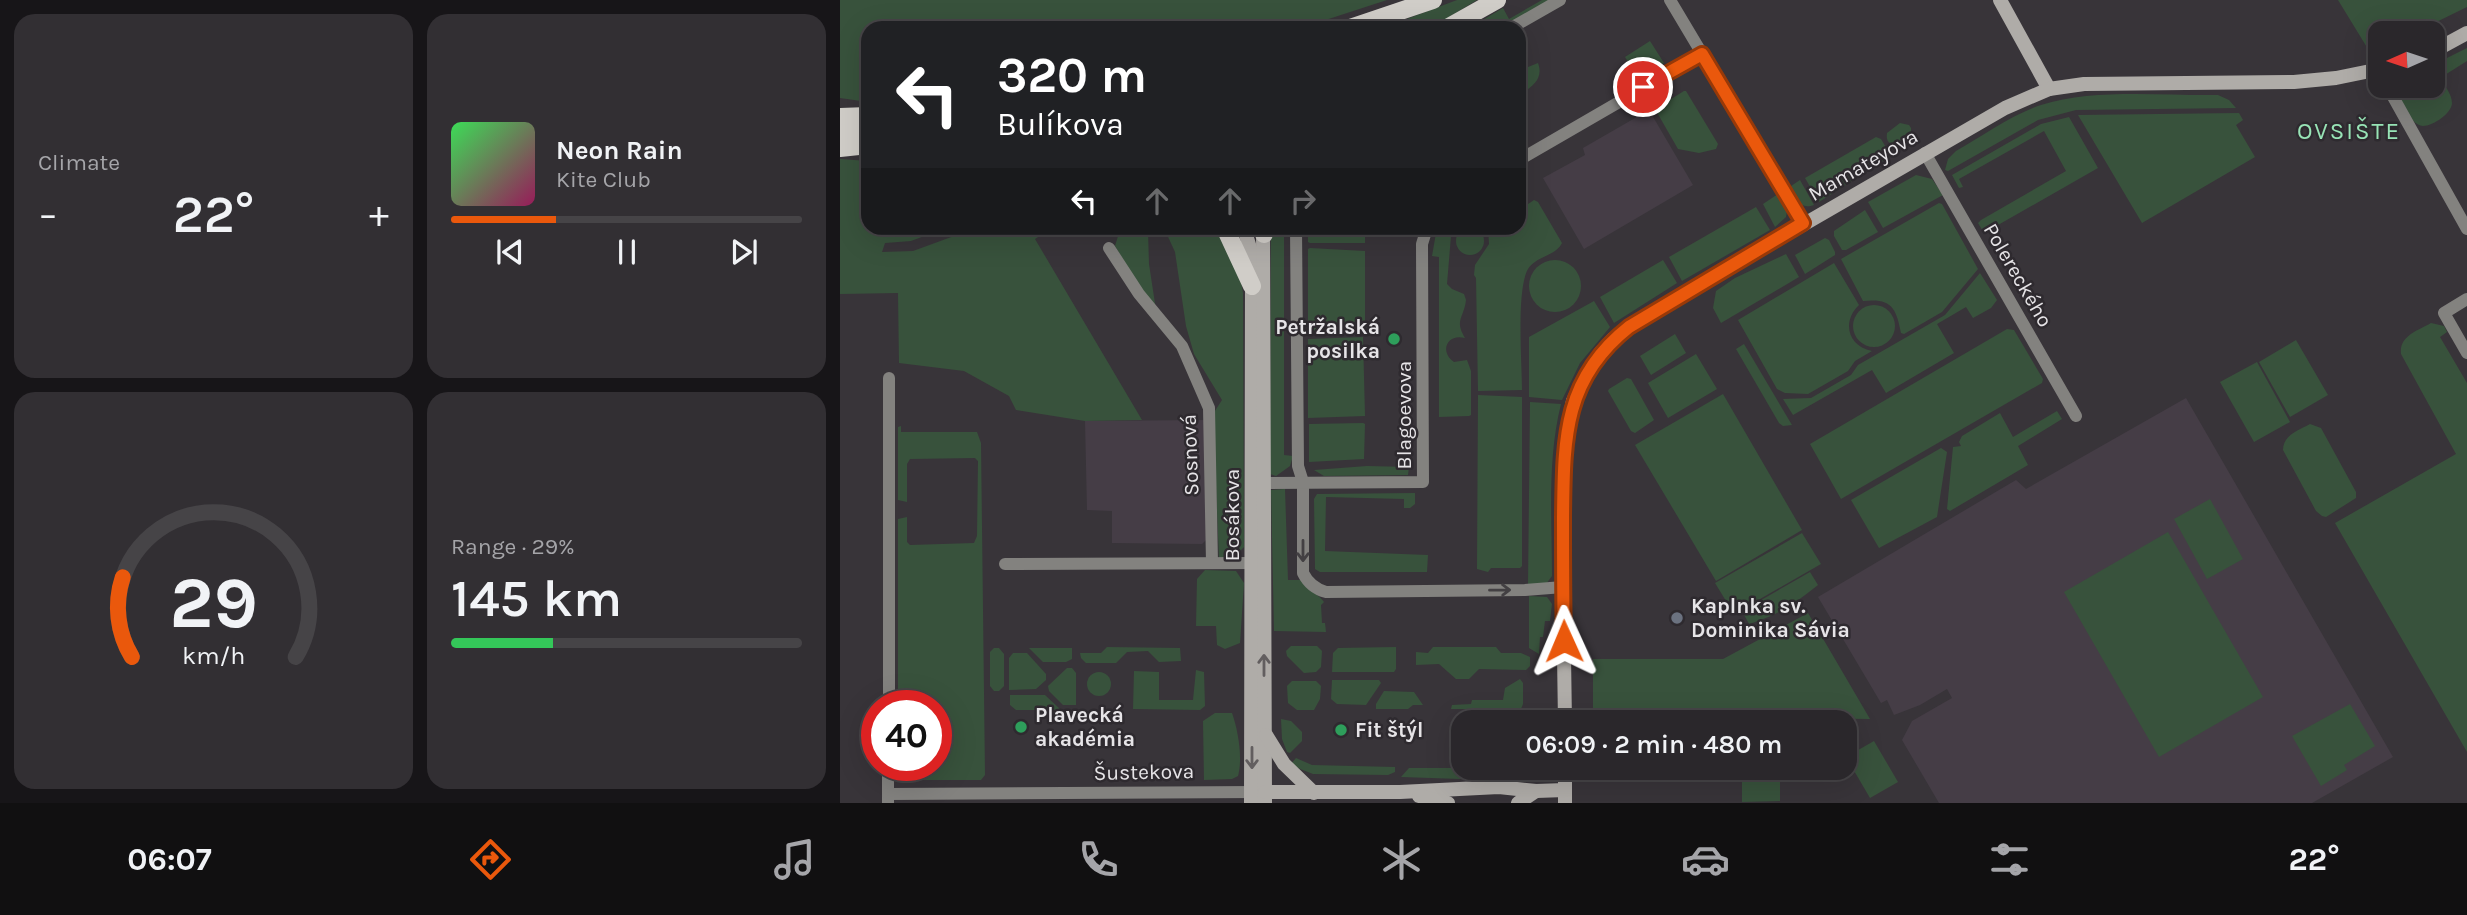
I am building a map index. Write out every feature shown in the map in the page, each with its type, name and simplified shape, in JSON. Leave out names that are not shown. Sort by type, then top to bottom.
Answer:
[{"type":"main road","points":[[1371,21],[1433,0]]},
{"type":"main road","points":[[1460,21],[1497,0]]},
{"type":"main road","points":[[840,117],[861,116]]},
{"type":"main road","points":[[840,134],[861,133]]},
{"type":"main road","points":[[840,148],[861,146]]},
{"type":"main road","points":[[1228,235],[1252,286]]},
{"type":"street","points":[[1523,21],[1560,0]]},
{"type":"street","points":[[1670,0],[1803,223]]},
{"type":"street","points":[[2000,0],[2049,89]]},
{"type":"street","points":[[2445,45],[2467,33]]},
{"type":"street","points":[[1526,156],[1702,54]]},
{"type":"street","name":"Mamateyova","points":[[1564,710],[1565,440],[1573,401],[1590,368],[1609,343],[1629,327],[1925,153],[2017,102],[2049,89],[2084,84],[2294,82],[2368,73]]},
{"type":"street","points":[[2394,98],[2467,229]]},
{"type":"street","name":"Polereckého","points":[[1925,153],[2076,416]]},
{"type":"street","name":"Bosákova","points":[[1246,235],[1250,248],[1252,286],[1265,733],[1258,797]]},
{"type":"street","name":"Bosákova","points":[[1258,797],[1253,563],[1258,482],[1264,235]]},
{"type":"street","points":[[1296,235],[1298,466],[1303,482],[1303,573],[1310,584],[1319,590],[1525,590],[1563,587]]},
{"type":"street","name":"Blagoevova","points":[[1258,482],[1423,482],[1422,244],[1425,235]]},
{"type":"street","name":"Sosnová","points":[[1110,248],[1139,294],[1182,346],[1209,408],[1212,563]]},
{"type":"street","points":[[2467,299],[2444,313],[2467,353]]},
{"type":"street","points":[[888,690],[889,378]]},
{"type":"street","points":[[1005,564],[1253,563]]},
{"type":"street","points":[[1265,733],[1284,764],[1314,793],[1298,803]]},
{"type":"street","name":"Šustekova","points":[[888,798],[1258,797],[1499,787],[1565,797]]},
{"type":"street","points":[[1518,803],[1536,791]]},
{"type":"street","name":"Šustekova","points":[[1400,792],[1448,803]]},
{"type":"shaded area","points":[[1649,110],[1693,185],[1584,249],[1543,178],[1585,155],[1583,148]]},
{"type":"shaded area","points":[[2186,398],[2393,757],[2312,803],[1939,803],[1902,740],[1912,721],[1952,698],[1947,689],[1920,705],[1894,715],[1887,700],[1881,703],[1818,597],[2016,480],[2026,489]]},
{"type":"shaded area","points":[[1206,420],[1207,539],[1202,544],[1112,543],[1112,511],[1087,510],[1085,421]]},
{"type":"green space","points":[[840,0],[1387,0],[1322,21],[861,21],[861,101],[840,98]]},
{"type":"green space","points":[[1457,0],[1477,0],[1442,21],[1402,21]]},
{"type":"green space","points":[[1542,0],[1550,0],[1514,21],[1481,21],[1503,8],[1509,19]]},
{"type":"green space","points":[[2338,0],[2467,0],[2467,7],[2438,21],[2368,21],[2368,49]]},
{"type":"green space","points":[[1650,41],[1664,63],[1638,78],[1625,57]]},
{"type":"green space","points":[[2467,48],[2467,61],[2445,75],[2445,59]]},
{"type":"green space","points":[[1526,63],[1528,67],[1538,63],[1538,78],[1526,90]]},
{"type":"green space","points":[[2445,86],[2452,100],[2449,111],[2432,124],[2423,126],[2413,121],[2400,98],[2445,98]]},
{"type":"green space","points":[[1684,91],[1718,144],[1716,149],[1699,153],[1678,149],[1655,109]]},
{"type":"green space","points":[[2218,95],[2229,100],[2236,108],[2076,110],[2038,120],[1948,171],[1945,170],[1948,159],[1956,151],[2008,120],[2041,105],[2083,96]]},
{"type":"green space","points":[[2239,113],[2243,120],[2236,125],[2255,157],[2142,223],[2078,115]]},
{"type":"green space","points":[[2069,117],[2098,168],[1984,233],[1978,223],[1981,220],[2066,171],[2044,131],[1959,179],[1963,187],[1959,188],[1952,175],[2041,124]]},
{"type":"green space","points":[[1900,123],[1909,125],[1911,136],[1895,145],[1888,141],[1887,133]]},
{"type":"green space","points":[[1876,137],[1881,139],[1891,156],[1819,202],[1805,178]]},
{"type":"green space","points":[[840,159],[861,160],[861,235],[927,235],[911,241],[885,243],[882,252],[913,251],[957,235],[1041,235],[1035,239],[1142,420],[1085,421],[1016,410],[1009,396],[964,371],[899,363],[898,293],[840,294]]},
{"type":"green space","points":[[1916,175],[1932,179],[1943,195],[1883,228],[1868,202]]},
{"type":"green space","points":[[1800,180],[1814,205],[1801,205],[1788,188]]},
{"type":"green space","points":[[1778,194],[1787,210],[1786,217],[1775,227],[1763,204]]},
{"type":"green space","points":[[1534,200],[1538,202],[1562,243],[1555,251],[1536,261],[1528,269],[1524,279],[1521,309],[1522,390],[1478,391],[1475,265],[1489,244],[1488,235],[1526,235],[1526,205]]},
{"type":"green space","points":[[1939,203],[1978,269],[1942,312],[1904,334],[1901,333],[1891,306],[1880,301],[1863,301],[1841,259]]},
{"type":"green space","points":[[1756,207],[1770,230],[1682,281],[1669,257]]},
{"type":"green space","points":[[1865,210],[1878,232],[1842,250],[1834,231]]},
{"type":"green space","points":[[1118,235],[1148,235],[1149,264],[1156,310],[1136,282],[1115,246]]},
{"type":"green space","points":[[1167,235],[1223,235],[1238,262],[1243,293],[1244,547],[1232,559],[1219,559],[1213,414],[1222,400],[1194,354],[1186,326],[1175,252]]},
{"type":"green space","points":[[1271,235],[1284,235],[1284,455],[1293,456],[1290,466],[1276,476],[1270,474]]},
{"type":"green space","points":[[1308,235],[1365,235],[1365,243],[1308,242]]},
{"type":"green space","points":[[1436,235],[1451,236],[1447,284],[1464,294],[1466,300],[1460,323],[1465,338],[1454,338],[1447,344],[1446,349],[1449,358],[1454,362],[1467,360],[1471,371],[1469,416],[1439,417],[1439,257],[1432,256]]},
{"type":"green space","points":[[1458,235],[1483,236],[1483,246],[1475,254],[1465,254],[1457,246]]},
{"type":"green space","points":[[1825,238],[1829,240],[1835,255],[1805,274],[1795,255]]},
{"type":"green space","points":[[1310,248],[1365,251],[1365,330],[1308,332]]},
{"type":"green space","points":[[1786,254],[1799,277],[1721,323],[1713,308],[1716,291],[1735,278]]},
{"type":"green space","points":[[1555,260],[1565,262],[1573,268],[1579,276],[1579,296],[1573,304],[1565,310],[1555,312],[1545,310],[1537,304],[1531,296],[1529,286],[1531,276],[1537,268],[1545,262]]},
{"type":"green space","points":[[1663,260],[1677,283],[1614,323],[1600,297]]},
{"type":"green space","points":[[1834,263],[1859,305],[1850,318],[1852,338],[1857,344],[1872,351],[1855,361],[1848,371],[1808,394],[1785,393],[1777,389],[1738,320]]},
{"type":"green space","points":[[1980,273],[1997,300],[1991,308],[1973,318],[1966,307],[1937,324],[1954,353],[1886,393],[1872,370],[1793,415],[1783,399],[1811,398],[1851,375],[1858,365],[1945,315]]},
{"type":"green space","points":[[1594,301],[1610,327],[1580,363],[1562,400],[1529,397],[1529,337]]},
{"type":"green space","points":[[1874,305],[1889,311],[1895,326],[1889,341],[1874,347],[1859,341],[1853,326],[1859,311]]},
{"type":"green space","points":[[2431,323],[2444,326],[2447,332],[2440,337],[2467,383],[2467,752],[2335,523],[2456,454],[2401,354],[2406,338]]},
{"type":"green space","points":[[2007,329],[2014,330],[2043,379],[2042,383],[1841,499],[1810,444]]},
{"type":"green space","points":[[1675,334],[1686,353],[1651,375],[1640,356]]},
{"type":"green space","points":[[1363,337],[1365,416],[1308,418],[1308,339]]},
{"type":"green space","points":[[2296,340],[2328,395],[2290,417],[2259,362]]},
{"type":"green space","points":[[1744,344],[1792,425],[1783,426],[1779,423],[1736,349]]},
{"type":"green space","points":[[1696,354],[1717,389],[1668,418],[1648,383]]},
{"type":"green space","points":[[2257,362],[2290,422],[2254,442],[2220,382]]},
{"type":"green space","points":[[1627,378],[1631,379],[1654,420],[1635,433],[1631,431],[1608,391]]},
{"type":"green space","points":[[1723,394],[1802,530],[1716,581],[1635,445]]},
{"type":"green space","points":[[1478,395],[1522,397],[1520,568],[1491,568],[1488,572],[1477,569]]},
{"type":"green space","points":[[1530,402],[1561,404],[1552,468],[1552,576],[1546,584],[1528,586]]},
{"type":"green space","points":[[2057,411],[2062,419],[2018,446],[2028,465],[1950,511],[1947,509],[1953,447],[1961,446],[1959,442],[1962,436],[2000,413],[2013,437]]},
{"type":"green space","points":[[1363,423],[1364,459],[1309,462],[1309,424]]},
{"type":"green space","points":[[2310,424],[2321,428],[2356,492],[2356,498],[2326,517],[2316,511],[2283,450],[2289,437]]},
{"type":"green space","points":[[901,426],[901,432],[977,432],[981,443],[985,775],[981,780],[952,780],[952,690],[898,690],[898,519],[907,517],[907,542],[910,545],[974,543],[977,536],[978,461],[975,458],[910,459],[907,464],[907,502],[898,500],[898,427]]},
{"type":"green space","points":[[1941,448],[1947,452],[1937,517],[1879,548],[1851,500]]},
{"type":"green space","points":[[1367,466],[1409,467],[1408,475],[1324,476],[1314,470]]},
{"type":"green space","points":[[1285,489],[1288,580],[1301,580],[1324,602],[1321,605],[1322,623],[1325,623],[1326,632],[1274,631],[1271,490]]},
{"type":"green space","points":[[1415,493],[1415,504],[1410,508],[1404,508],[1404,499],[1326,497],[1325,551],[1428,555],[1427,572],[1320,572],[1315,569],[1314,499],[1317,494]]},
{"type":"green space","points":[[2210,499],[2243,559],[2207,579],[2174,519]]},
{"type":"green space","points":[[2168,532],[2263,697],[2159,757],[2064,592]]},
{"type":"green space","points":[[1802,533],[1821,564],[1734,614],[1715,583]]},
{"type":"green space","points":[[1205,570],[1236,571],[1244,583],[1240,643],[1225,649],[1217,645],[1216,626],[1196,626],[1197,579]]},
{"type":"green space","points":[[1810,572],[1818,585],[1786,608],[1749,624],[1742,611]]},
{"type":"green space","points":[[1529,596],[1547,597],[1552,604],[1550,621],[1545,621],[1543,637],[1540,637],[1539,654],[1529,648]]},
{"type":"green space","points":[[1808,613],[1870,719],[1857,719],[1857,710],[1593,710],[1593,659],[1723,659]]},
{"type":"green space","points":[[1291,646],[1317,646],[1322,651],[1321,667],[1316,672],[1304,673],[1287,656],[1286,651]]},
{"type":"green space","points":[[1107,647],[1180,648],[1181,661],[1159,662],[1148,651],[1127,652],[1116,663],[1086,663],[1081,658],[1080,653],[1101,653]]},
{"type":"green space","points":[[1396,647],[1394,672],[1332,672],[1333,653],[1338,648]]},
{"type":"green space","points":[[1433,647],[1496,647],[1501,653],[1521,653],[1530,657],[1530,666],[1526,670],[1479,669],[1469,679],[1456,679],[1439,664],[1416,665],[1416,652],[1428,653]]},
{"type":"green space","points":[[999,648],[1004,654],[1004,686],[999,691],[994,691],[990,686],[990,652]]},
{"type":"green space","points":[[1029,648],[1072,648],[1072,659],[1066,662],[1043,662]]},
{"type":"green space","points":[[1013,653],[1027,653],[1046,674],[1046,680],[1036,689],[1009,690],[1009,658]]},
{"type":"green space","points":[[1067,668],[1072,668],[1076,673],[1076,705],[1063,705],[1049,691],[1048,686]]},
{"type":"green space","points":[[1196,670],[1204,672],[1205,706],[1200,710],[1133,709],[1134,671],[1159,672],[1159,700],[1193,700]]},
{"type":"green space","points":[[1099,672],[1108,675],[1111,684],[1108,693],[1099,696],[1090,693],[1087,684],[1090,675]]},
{"type":"green space","points":[[1520,679],[1523,683],[1521,709],[1451,709],[1452,705],[1471,704],[1472,700],[1503,700],[1505,688]]},
{"type":"green space","points":[[1332,680],[1379,680],[1381,683],[1366,705],[1337,704],[1331,699]]},
{"type":"green space","points":[[1292,681],[1316,681],[1321,686],[1320,699],[1314,710],[1297,710],[1288,703],[1287,686]]},
{"type":"green space","points":[[1384,691],[1414,692],[1423,705],[1413,705],[1408,709],[1376,709]]},
{"type":"green space","points":[[1010,695],[1045,695],[1061,710],[1016,710],[1010,705]]},
{"type":"green space","points":[[2350,704],[2375,746],[2344,765],[2347,770],[2321,786],[2292,736]]},
{"type":"green space","points":[[1215,713],[1232,713],[1236,727],[1240,753],[1239,769],[1238,776],[1232,779],[1204,780],[1203,721]]},
{"type":"green space","points":[[1281,719],[1291,721],[1302,732],[1302,741],[1290,753],[1287,752],[1282,739]]},
{"type":"green space","points":[[1874,741],[1898,782],[1870,798],[1857,776],[1857,751]]},
{"type":"green space","points":[[1296,758],[1312,765],[1395,767],[1395,772],[1388,775],[1313,774],[1290,765]]},
{"type":"green space","points":[[1409,768],[1451,768],[1451,779],[1401,777]]},
{"type":"green space","points":[[1742,780],[1780,780],[1780,801],[1742,802]]},
{"type":"place","name":"Petržalská posilka","points":[[1394,339]]},
{"type":"place","name":"Kaplnka sv. Dominika Sávia","points":[[1677,618]]},
{"type":"place","name":"Plavecká akadémia","points":[[1021,727]]},
{"type":"place","name":"Fit štýl","points":[[1341,730]]},
{"type":"district","name":"OVSIŠTE","points":[[2349,131]]},
{"type":"route","points":[[1564,641],[1565,440],[1569,416],[1586,374],[1609,343],[1647,314],[1803,223],[1702,54],[1643,87]]}]
